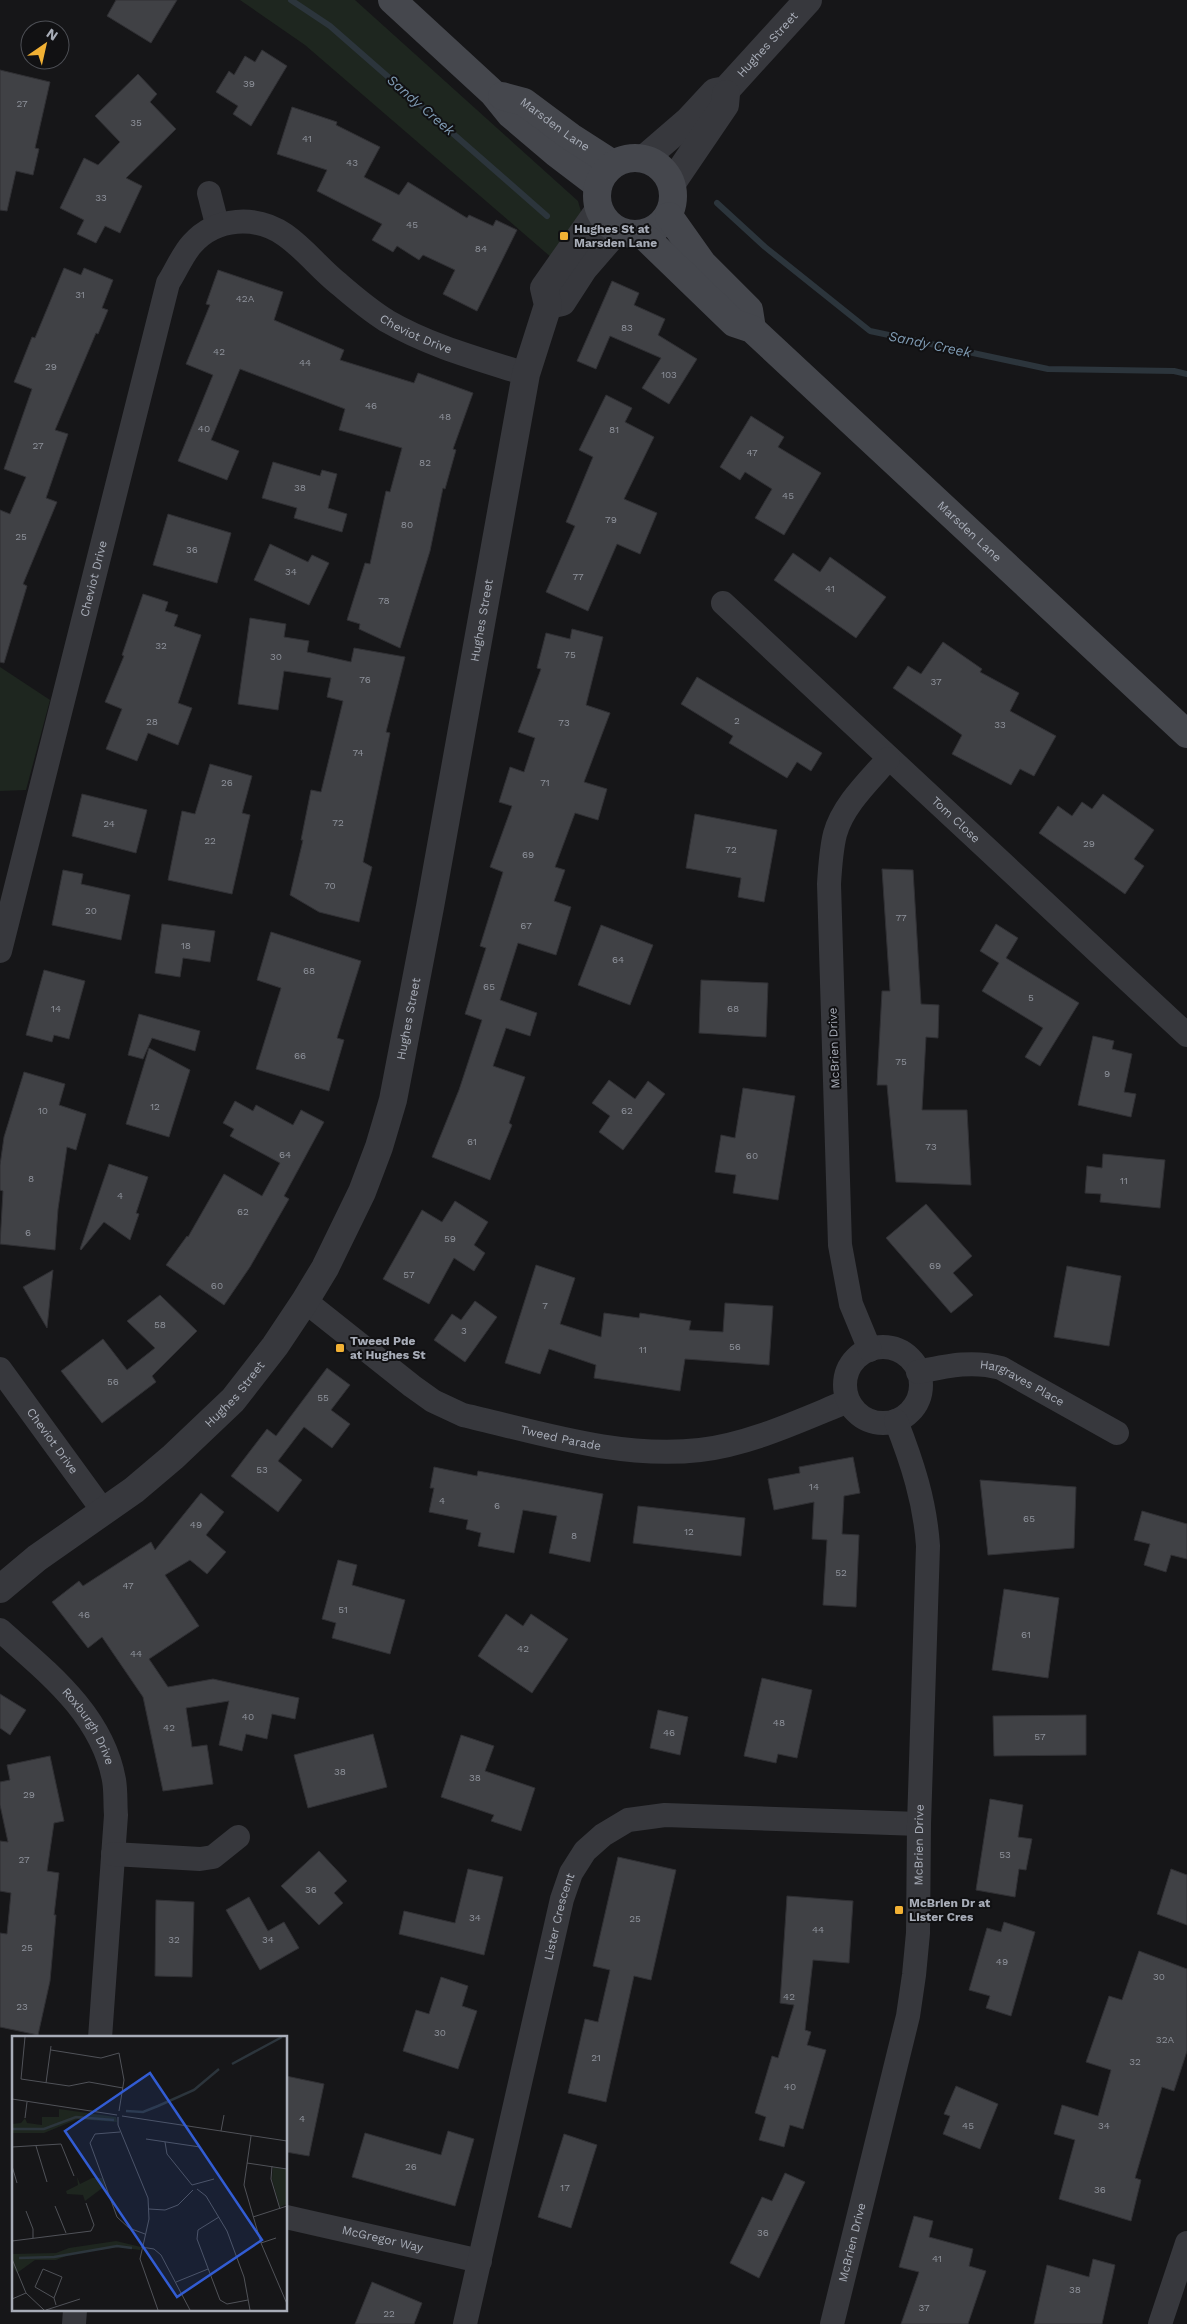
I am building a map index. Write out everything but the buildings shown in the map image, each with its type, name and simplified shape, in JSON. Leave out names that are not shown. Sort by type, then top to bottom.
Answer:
[{"type":"main road","name":"Marsden Lane","points":[[392,0],[493,93],[524,102],[571,137],[614,205],[734,323],[752,329],[1187,734]]},
{"type":"main road","points":[[628,158],[645,158],[662,168],[672,183],[674,201],[669,216],[658,228],[614,205],[628,158]]},
{"type":"main road","name":"Marsden Lane","points":[[669,216],[703,264],[749,310],[752,329]]},
{"type":"street","name":"Hughes Street","points":[[645,158],[689,120],[715,92],[726,90],[808,0]]},
{"type":"street","name":"Hughes Street","points":[[672,183],[725,105],[726,90]]},
{"type":"street","points":[[209,193],[217,224]]},
{"type":"street","name":"Hughes Street","points":[[0,1589],[37,1558],[104,1512],[174,1457],[232,1400],[275,1346],[305,1301],[325,1268],[362,1192],[379,1148],[393,1100],[430,907],[526,374],[548,305],[544,288],[614,205]]},
{"type":"street","name":"Cheviot Drive","points":[[0,951],[168,283],[192,244],[217,224],[236,221],[264,226],[284,235],[314,260],[338,284],[386,320],[421,338],[526,374]]},
{"type":"street","name":"Tom Close","points":[[723,603],[888,759],[1187,1035]]},
{"type":"street","name":"McBrien Drive","points":[[870,1350],[851,1304],[840,1245],[829,884],[831,854],[836,832],[862,788],[888,759]]},
{"type":"street","name":"Tweed Parade","points":[[305,1301],[412,1386],[447,1409],[463,1415],[605,1447],[641,1452],[701,1450],[745,1440],[848,1401]]},
{"type":"street","points":[[878,1348],[894,1349],[909,1358],[918,1372],[921,1389],[916,1405],[904,1417],[896,1421],[882,1423],[868,1420],[856,1412],[848,1401],[845,1386],[848,1370],[856,1358],[870,1350],[878,1348]]},
{"type":"street","name":"Hargraves Place","points":[[918,1372],[959,1363],[981,1364],[1001,1368],[1117,1433]]},
{"type":"street","name":"Cheviot Drive","points":[[0,1369],[104,1512]]},
{"type":"street","name":"McBrien Drive","points":[[832,2324],[908,2016],[918,1933],[919,1824],[928,1546],[927,1524],[912,1462],[896,1421]]},
{"type":"street","name":"Roxburgh Drive","points":[[0,1630],[61,1685],[91,1722],[105,1750],[114,1780],[116,1815],[100,2036]]},
{"type":"street","name":"Lister Crescent","points":[[465,2324],[562,1899],[571,1873],[584,1851],[603,1835],[628,1820],[665,1815],[919,1824]]},
{"type":"street","points":[[113,1854],[200,1859],[213,1857],[238,1838]]},
{"type":"street","name":"McGregor Way","points":[[288,2217],[480,2261]]},
{"type":"street","points":[[1160,2324],[1187,2243]]},
{"type":"shaded area","points":[[240,0],[355,0],[578,201],[582,215],[552,258],[305,45]]},
{"type":"shaded area","points":[[0,667],[50,700],[26,790],[0,791]]},
{"type":"waterway","name":"Sandy Creek","points":[[291,0],[330,26],[547,216]]},
{"type":"waterway","name":"Sandy Creek","points":[[717,203],[765,247],[870,331],[1048,369],[1174,371],[1187,374]]},
{"type":"place","name":"Hughes St at Marsden Lane","points":[[564,236]]},
{"type":"place","name":"Tweed Pde at Hughes St","points":[[340,1348]]},
{"type":"place","name":"McBrien Dr at Lister Cres","points":[[899,1910]]}]
